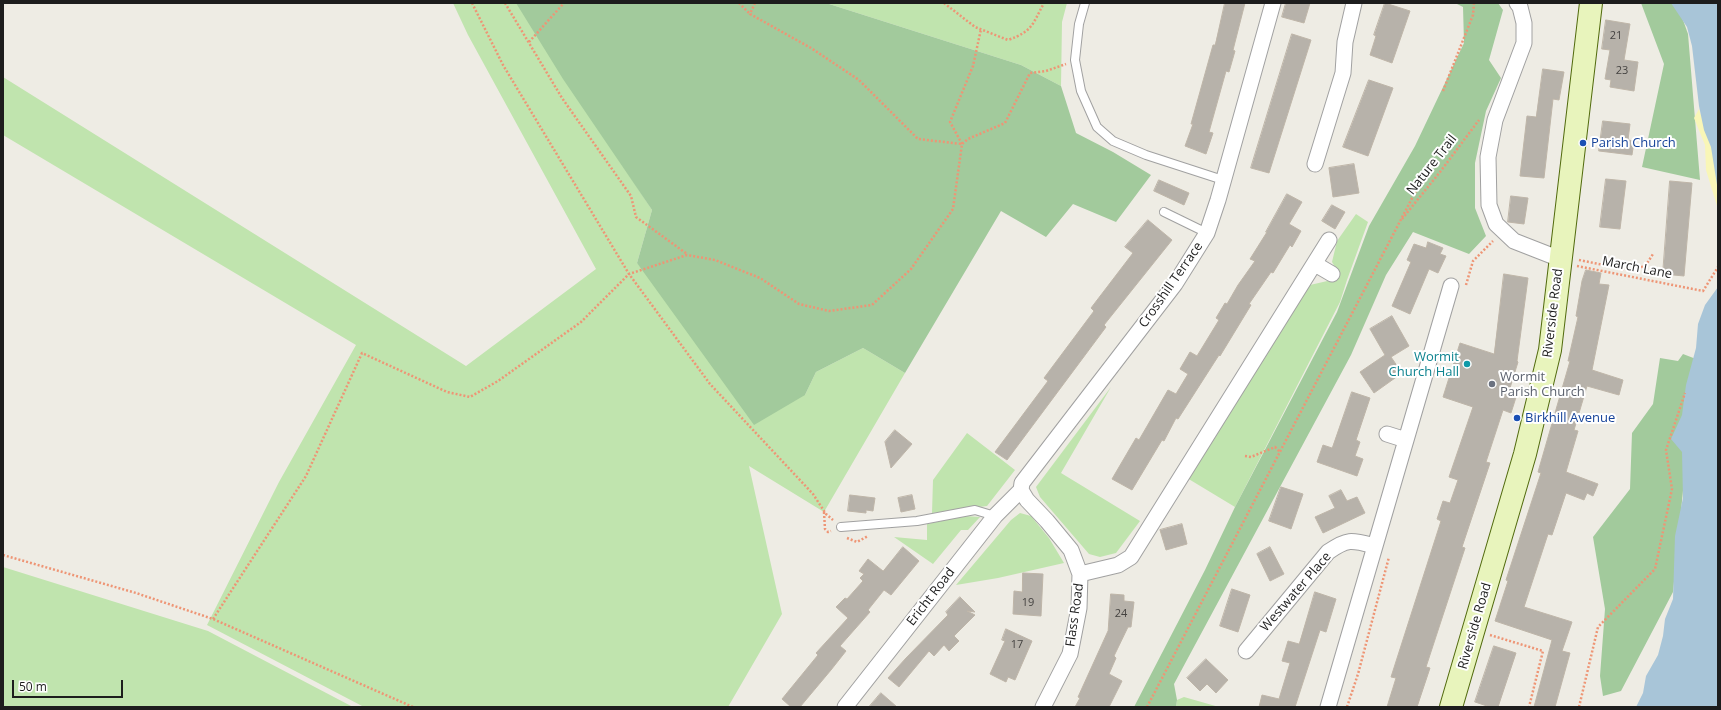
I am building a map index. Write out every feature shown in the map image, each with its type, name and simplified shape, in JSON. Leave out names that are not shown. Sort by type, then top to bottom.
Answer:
[{"type":"main road","name":"Riverside Road","points":[[1451,707],[1525,454],[1548,358],[1591,3]]},
{"type":"street","name":"Crosshill Terrace","points":[[1021,490],[1022,483],[1174,284],[1207,233],[1273,3]]},
{"type":"street","points":[[1315,164],[1343,73],[1345,42],[1354,3]]},
{"type":"street","points":[[1516,3],[1520,7],[1524,23],[1524,43],[1495,120],[1488,157],[1488,205],[1496,224],[1514,241],[1560,261]]},
{"type":"street","points":[[1080,574],[1118,565],[1131,557],[1329,240]]},
{"type":"street","points":[[1315,264],[1332,274]]},
{"type":"street","points":[[1328,707],[1406,440],[1458,289]]},
{"type":"street","points":[[1387,434],[1406,440]]},
{"type":"street","name":"Ericht Road","points":[[845,707],[995,516],[1021,490]]},
{"type":"street","name":"Flass Road","points":[[1021,490],[1027,500],[1071,550],[1080,574],[1079,608],[1070,654],[1043,707]]},
{"type":"street","name":"Westwater Place","points":[[1246,651],[1328,552],[1341,543],[1355,541],[1375,546]]},
{"type":"lane","points":[[1085,3],[1079,24],[1075,60],[1081,91],[1098,126],[1113,141],[1146,155],[1223,180]]},
{"type":"lane","points":[[1164,212],[1207,233]]},
{"type":"lane","points":[[841,527],[917,521],[975,510],[995,516]]},
{"type":"path","points":[[472,3],[503,65],[629,274],[710,384],[813,494],[826,514],[841,527]]},
{"type":"path","points":[[505,3],[562,98],[631,196],[636,217],[687,255],[715,260],[760,278],[799,304],[829,311],[872,305],[911,269],[953,209],[962,144],[950,122],[973,66],[981,30]]},
{"type":"path","points":[[529,42],[564,3]]},
{"type":"path","points":[[739,3],[750,14],[811,48],[859,80],[918,139],[962,144],[968,139],[1005,123],[1030,73],[1046,71],[1075,60]]},
{"type":"path","points":[[750,14],[755,3]]},
{"type":"path","points":[[944,3],[981,30],[1008,40],[1024,34],[1031,28],[1044,3]]},
{"type":"path","points":[[1443,91],[1473,15],[1474,3]]},
{"type":"path","name":"Nature Trail","points":[[1398,224],[1440,172],[1480,118]]},
{"type":"path","points":[[1148,707],[1421,181]]},
{"type":"path","points":[[1458,289],[1473,261],[1503,231]]},
{"type":"path","points":[[1560,261],[1574,259],[1633,271],[1646,265],[1653,254]]},
{"type":"path","points":[[213,619],[306,476],[362,353],[446,392],[470,397],[498,381],[582,322],[629,274],[687,255]]},
{"type":"path","name":"March Lane","points":[[1560,261],[1704,291],[1718,267]]},
{"type":"path","points":[[1579,707],[1598,627],[1655,569],[1672,489],[1666,450],[1685,393]]},
{"type":"path","points":[[1245,456],[1251,457],[1275,447],[1280,452]]},
{"type":"path","points":[[1347,707],[1358,674],[1391,550]]},
{"type":"path","points":[[3,555],[136,593],[213,619],[413,707]]},
{"type":"path","points":[[1474,630],[1544,651],[1529,707]]},
{"type":"green space","points":[[453,3],[517,3],[652,210],[637,263],[805,395],[816,372],[863,348],[905,373],[824,512],[749,466],[782,614],[728,707],[364,707],[207,625],[279,482],[356,345],[3,135],[3,77],[466,366],[596,269],[468,35]]},
{"type":"green space","points":[[516,3],[826,3],[1021,65],[1061,86],[1076,133],[1113,152],[1151,175],[1116,222],[1073,204],[1046,237],[1001,211],[905,373],[863,348],[816,372],[805,395],[754,425],[637,263],[652,210],[563,79]]},
{"type":"green space","points":[[826,3],[1067,3],[1062,22],[1061,86],[1021,65]]},
{"type":"green space","points":[[1455,3],[1498,3],[1503,10],[1489,60],[1501,78],[1486,111],[1475,163],[1475,208],[1486,236],[1469,254],[1413,232],[1386,275],[1351,355],[1174,684],[1177,700],[1176,707],[1134,707],[1205,570],[1235,507],[1337,312],[1369,226],[1415,146],[1464,43],[1463,7]]},
{"type":"green space","points":[[1641,3],[1677,3],[1688,34],[1700,180],[1642,167],[1664,64]]},
{"type":"green space","points":[[1356,214],[1368,222],[1340,302],[1235,507],[1187,478],[1310,285],[1336,279],[1338,272],[1332,262],[1337,241]]},
{"type":"green space","points":[[1683,354],[1696,359],[1673,592],[1621,691],[1603,696],[1600,676],[1605,609],[1593,537],[1630,489],[1632,433],[1653,404],[1660,358],[1678,361]]},
{"type":"green space","points":[[1111,387],[1061,473],[1140,521],[1116,553],[1100,557],[1089,554],[1040,497],[1036,487]]},
{"type":"green space","points":[[967,433],[1015,470],[987,506],[932,513],[933,480]]},
{"type":"green space","points":[[1020,513],[1031,516],[1049,538],[1064,563],[998,578],[956,585],[1011,520]]},
{"type":"green space","points":[[965,516],[980,517],[968,530],[961,530],[933,564],[894,537],[927,540],[927,524]]},
{"type":"green space","points":[[3,567],[208,631],[353,707],[3,707]]},
{"type":"green space","points":[[1184,697],[1219,707],[1176,707],[1177,700]]},
{"type":"sand","points":[[1699,109],[1718,169],[1718,209],[1706,170],[1705,145],[1694,118]]},
{"type":"water","points":[[1671,3],[1718,3],[1718,191],[1711,147],[1704,130],[1699,106],[1692,46],[1687,27]]},
{"type":"water","points":[[1718,287],[1718,707],[1636,707],[1643,693],[1646,676],[1658,655],[1663,636],[1665,619],[1673,599],[1675,536],[1683,498],[1682,452],[1671,439],[1682,415],[1686,385],[1696,348],[1698,324],[1705,305]]},
{"type":"building","points":[[1225,3],[1245,3],[1233,50],[1235,51],[1229,72],[1226,71],[1209,132],[1213,133],[1206,154],[1185,146],[1193,124],[1191,124],[1213,45],[1215,45]]},
{"type":"building","points":[[1286,3],[1310,3],[1304,23],[1282,17]]},
{"type":"building","points":[[1385,3],[1410,11],[1392,63],[1370,55],[1376,36],[1374,35]]},
{"type":"building","points":[[1606,20],[1630,24],[1624,60],[1638,62],[1634,91],[1610,87],[1611,80],[1605,79],[1610,50],[1602,49]]},
{"type":"building","points":[[1292,34],[1311,40],[1269,173],[1251,168]]},
{"type":"building","points":[[1543,69],[1564,72],[1559,100],[1553,99],[1544,178],[1520,176],[1527,116],[1536,117]]},
{"type":"building","points":[[1369,80],[1393,88],[1368,156],[1343,147]]},
{"type":"building","points":[[1603,121],[1630,124],[1628,140],[1634,141],[1632,155],[1599,151]]},
{"type":"building","points":[[1354,164],[1359,193],[1333,197],[1329,168]]},
{"type":"building","points":[[1606,179],[1626,181],[1620,229],[1600,227]]},
{"type":"building","points":[[1159,180],[1189,193],[1184,205],[1154,191]]},
{"type":"building","points":[[1670,181],[1692,183],[1684,276],[1663,274]]},
{"type":"building","points":[[1287,194],[1302,202],[1289,224],[1301,231],[1292,247],[1290,245],[1273,273],[1271,272],[1249,304],[1251,305],[1220,356],[1219,355],[1178,419],[1176,418],[1164,441],[1162,440],[1132,490],[1112,479],[1136,438],[1139,440],[1168,390],[1176,394],[1188,374],[1180,369],[1190,352],[1197,356],[1219,320],[1216,318],[1225,303],[1227,304],[1255,261],[1250,259],[1267,232]]},
{"type":"building","points":[[1511,196],[1528,198],[1524,224],[1508,222]]},
{"type":"building","points":[[1332,205],[1345,212],[1335,229],[1322,221]]},
{"type":"building","points":[[1148,220],[1172,240],[1104,325],[1106,327],[1007,460],[995,452],[1048,381],[1044,378],[1094,311],[1091,308],[1133,253],[1125,247]]},
{"type":"building","points":[[1428,242],[1443,248],[1440,254],[1446,256],[1438,273],[1429,269],[1410,314],[1392,306],[1411,262],[1407,260],[1414,244],[1426,248]]},
{"type":"building","points":[[1586,270],[1601,273],[1599,284],[1609,285],[1592,370],[1623,380],[1619,395],[1587,386],[1574,430],[1578,431],[1566,472],[1598,484],[1593,496],[1587,493],[1584,500],[1566,493],[1552,535],[1548,534],[1524,607],[1572,622],[1562,651],[1570,653],[1555,707],[1534,707],[1552,640],[1495,621],[1508,581],[1506,580],[1541,473],[1538,472],[1570,361],[1568,361],[1578,317],[1576,316],[1582,281]]},
{"type":"building","points":[[1504,274],[1528,278],[1518,362],[1510,388],[1518,391],[1511,413],[1503,410],[1486,462],[1490,463],[1462,547],[1465,548],[1426,667],[1430,668],[1417,707],[1387,707],[1396,678],[1391,677],[1441,521],[1437,519],[1443,501],[1450,503],[1458,480],[1449,477],[1473,407],[1443,397],[1460,343],[1494,354]]},
{"type":"building","points":[[1392,316],[1409,346],[1391,357],[1402,373],[1374,393],[1360,372],[1385,355],[1370,329]]},
{"type":"building","points":[[1352,392],[1370,398],[1356,440],[1360,442],[1355,456],[1363,459],[1357,476],[1317,462],[1323,445],[1332,448]]},
{"type":"building","points":[[895,430],[912,444],[891,468],[885,442]]},
{"type":"building","points":[[1281,487],[1303,494],[1291,529],[1269,521]]},
{"type":"building","points":[[1341,490],[1347,501],[1357,497],[1365,513],[1323,533],[1315,517],[1335,508],[1329,496]]},
{"type":"building","points":[[850,495],[875,498],[873,511],[866,510],[866,513],[848,511]]},
{"type":"building","points":[[912,495],[915,509],[901,512],[898,498]]},
{"type":"building","points":[[1182,524],[1187,544],[1166,550],[1160,530]]},
{"type":"building","points":[[903,547],[919,561],[891,595],[884,590],[868,610],[870,612],[840,646],[846,651],[831,670],[800,707],[791,707],[782,699],[818,655],[816,653],[848,618],[836,607],[845,598],[847,599],[863,581],[860,578],[864,574],[859,571],[868,559],[883,571]]},
{"type":"building","points":[[1270,547],[1284,574],[1270,581],[1257,554]]},
{"type":"building","points":[[1023,573],[1043,574],[1041,616],[1013,614],[1014,591],[1022,592]]},
{"type":"building","points":[[1232,589],[1250,595],[1238,632],[1220,626]]},
{"type":"building","points":[[1315,592],[1336,599],[1326,632],[1320,630],[1295,707],[1259,707],[1262,695],[1279,699],[1290,663],[1282,661],[1288,641],[1299,644]]},
{"type":"building","points":[[1111,594],[1124,595],[1124,601],[1134,602],[1131,627],[1128,627],[1114,656],[1116,658],[1109,674],[1122,681],[1109,707],[1075,707],[1080,698],[1078,697],[1108,631]]},
{"type":"building","points":[[960,597],[975,612],[967,611],[975,615],[954,636],[959,641],[949,651],[944,645],[934,656],[929,651],[899,687],[888,678],[948,615],[946,612]]},
{"type":"building","points":[[1006,629],[1032,641],[1015,680],[1008,677],[1006,682],[990,674],[1005,641],[1002,640]]},
{"type":"building","points":[[1494,646],[1516,653],[1498,707],[1490,707],[1475,702]]},
{"type":"building","points":[[1206,659],[1228,680],[1216,693],[1207,684],[1200,691],[1187,678]]},
{"type":"building","points":[[881,693],[897,707],[869,707]]},
{"type":"place","name":"Parish Church","points":[[1583,143]]},
{"type":"place","name":"Wormit Church Hall","points":[[1467,364]]},
{"type":"place","name":"Wormit Parish Church","points":[[1492,384]]},
{"type":"place","name":"Birkhill Avenue","points":[[1517,418]]}]
